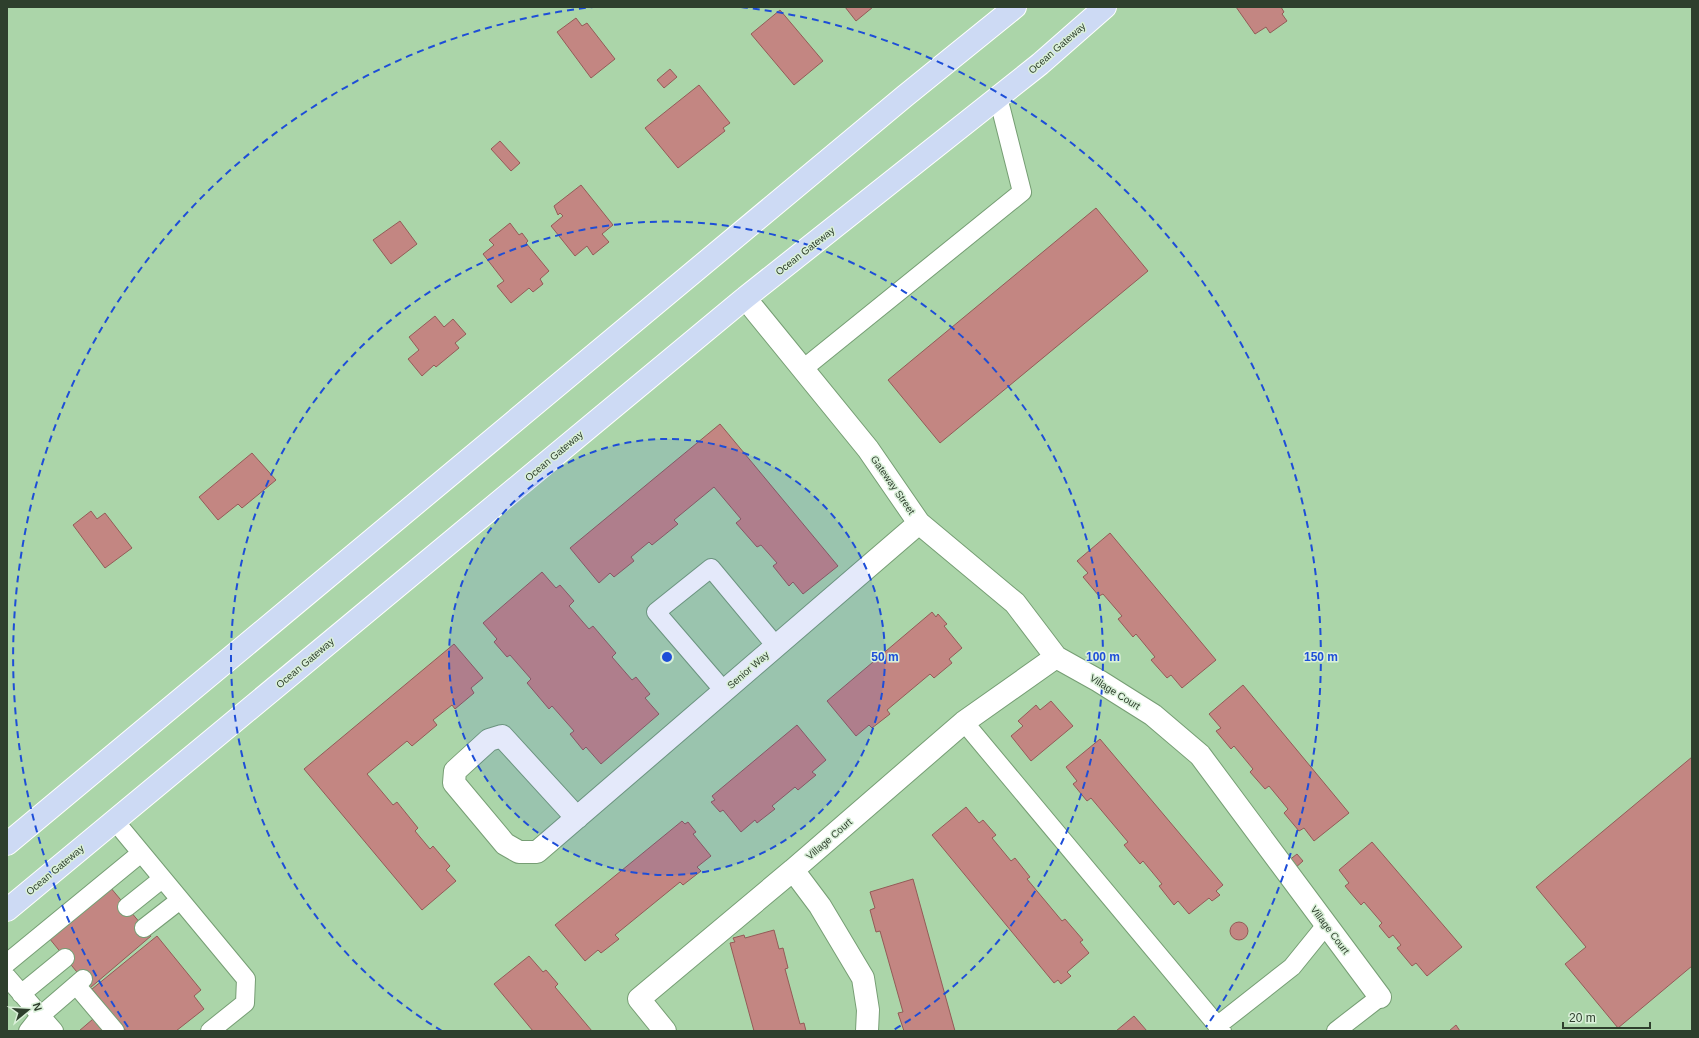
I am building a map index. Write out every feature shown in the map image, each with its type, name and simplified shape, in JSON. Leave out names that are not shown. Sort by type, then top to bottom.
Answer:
[{"type":"main road","points":[[7,844],[905,96],[1014,7]]},
{"type":"main road","name":"Ocean Gateway","points":[[7,910],[745,298],[998,98],[1040,64],[1105,7]]},
{"type":"street","name":"Gateway Street","points":[[745,298],[868,449],[920,523],[1015,603],[1056,657]]},
{"type":"street","name":"Senior Way","points":[[577,818],[502,736],[489,740],[455,771],[454,782],[505,844],[519,852],[538,852],[920,523]]},
{"type":"street","name":"Village Court","points":[[665,1031],[639,999],[793,870],[964,722],[1056,657],[1100,681],[1153,716],[1200,755],[1380,997]]},
{"type":"street","points":[[793,870],[820,906],[863,978],[868,1010],[867,1031]]},
{"type":"lane","points":[[803,369],[1022,192],[998,98]]},
{"type":"lane","points":[[724,691],[656,612],[711,568],[776,646]]},
{"type":"lane","points":[[964,722],[1219,1028],[1292,967],[1326,925]]},
{"type":"lane","points":[[114,820],[246,979],[245,1003],[210,1031]]},
{"type":"lane","points":[[7,963],[141,853]]},
{"type":"lane","points":[[127,907],[162,879]]},
{"type":"lane","points":[[144,928],[180,900]]},
{"type":"lane","points":[[21,994],[65,958]]},
{"type":"lane","points":[[7,977],[54,1031]]},
{"type":"lane","points":[[28,1031],[40,1016],[80,982],[115,1031]]},
{"type":"lane","points":[[1336,1031],[1380,997]]},
{"type":"building","points":[[845,7],[873,7],[856,21]]},
{"type":"building","points":[[1236,7],[1281,7],[1284,12],[1282,14],[1287,21],[1270,33],[1266,27],[1255,34]]},
{"type":"building","points":[[780,10],[823,61],[794,85],[751,34]]},
{"type":"building","points":[[576,18],[582,26],[587,23],[615,59],[591,78],[557,32]]},
{"type":"building","points":[[670,69],[677,77],[664,88],[657,80]]},
{"type":"building","points":[[699,85],[730,123],[723,128],[725,131],[678,168],[645,128]]},
{"type":"building","points":[[500,141],[520,163],[511,171],[491,149]]},
{"type":"building","points":[[581,185],[613,225],[602,234],[609,242],[593,255],[587,246],[575,256],[551,226],[563,216],[560,213],[558,215],[554,206]]},
{"type":"building","points":[[1096,208],[1148,271],[940,443],[888,380]]},
{"type":"building","points":[[400,221],[417,244],[391,264],[373,240]]},
{"type":"building","points":[[510,223],[519,235],[522,233],[528,241],[526,243],[549,271],[540,279],[543,284],[533,292],[529,288],[511,303],[497,286],[504,281],[483,254],[494,245],[489,240]]},
{"type":"building","points":[[435,316],[444,327],[453,319],[466,334],[455,343],[459,348],[436,367],[434,365],[422,376],[408,359],[419,350],[409,337]]},
{"type":"building","points":[[720,424],[838,566],[803,594],[793,582],[789,586],[773,566],[777,563],[761,545],[757,547],[736,523],[741,519],[714,487],[674,520],[678,524],[652,545],[649,542],[631,557],[634,561],[614,577],[610,573],[599,583],[570,548]]},
{"type":"building","points":[[252,453],[276,480],[242,508],[238,504],[218,520],[199,497]]},
{"type":"building","points":[[91,511],[97,519],[105,513],[132,548],[105,568],[73,525]]},
{"type":"building","points":[[1110,533],[1216,660],[1182,688],[1171,675],[1167,678],[1151,660],[1155,657],[1136,634],[1133,637],[1118,619],[1122,616],[1103,594],[1099,596],[1083,577],[1088,573],[1077,561]]},
{"type":"building","points":[[542,572],[556,588],[560,585],[574,601],[569,606],[589,629],[593,626],[616,653],[612,657],[632,680],[636,677],[650,694],[645,698],[659,714],[601,764],[586,747],[583,750],[570,734],[574,731],[552,706],[549,709],[527,683],[531,679],[510,655],[507,657],[494,642],[497,639],[483,623]]},
{"type":"building","points":[[932,612],[936,617],[938,614],[947,624],[944,626],[962,648],[949,659],[952,663],[934,678],[930,674],[887,710],[890,714],[872,728],[869,725],[856,736],[827,701]]},
{"type":"building","points":[[454,644],[483,678],[471,688],[474,693],[455,709],[452,705],[433,720],[437,725],[412,746],[407,741],[367,774],[393,805],[397,802],[418,828],[415,831],[430,849],[433,846],[450,866],[446,870],[456,881],[422,910],[304,769]]},
{"type":"building","points":[[1243,685],[1349,813],[1314,841],[1304,828],[1299,831],[1284,813],[1288,809],[1269,786],[1265,789],[1250,772],[1253,769],[1234,746],[1231,749],[1216,731],[1221,728],[1209,714]]},
{"type":"building","points":[[1051,701],[1073,726],[1031,761],[1011,736],[1023,726],[1018,721],[1036,705],[1040,710]]},
{"type":"building","points":[[797,725],[826,760],[812,772],[816,775],[798,790],[795,787],[772,806],[775,809],[757,823],[755,820],[741,832],[723,810],[720,812],[711,802],[715,800],[712,796]]},
{"type":"building","points":[[1100,739],[1223,885],[1216,891],[1220,895],[1212,901],[1209,898],[1189,914],[1178,901],[1174,905],[1159,886],[1162,884],[1143,861],[1140,864],[1124,845],[1128,842],[1091,798],[1087,801],[1073,784],[1077,781],[1066,767]]},
{"type":"building","points":[[1692,757],[1692,966],[1618,1028],[1565,964],[1586,947],[1536,887]]},
{"type":"building","points":[[966,807],[979,823],[983,820],[996,835],[992,838],[1011,861],[1015,858],[1030,877],[1027,879],[1062,921],[1065,919],[1083,940],[1080,942],[1089,953],[1067,972],[1071,976],[1061,984],[1058,980],[1054,983],[932,835]]},
{"type":"building","points":[[682,821],[685,824],[688,822],[696,832],[693,834],[711,856],[697,867],[701,871],[683,885],[680,882],[615,935],[619,939],[601,953],[598,950],[585,961],[555,925]]},
{"type":"building","points":[[1372,842],[1462,947],[1427,976],[1416,963],[1412,966],[1397,948],[1401,945],[1393,935],[1389,938],[1379,926],[1382,923],[1364,902],[1361,905],[1345,886],[1349,883],[1339,870]]},
{"type":"building","points":[[1297,854],[1303,861],[1294,869],[1288,861]]},
{"type":"building","points":[[913,879],[955,1031],[904,1031],[898,1013],[903,1012],[880,931],[876,932],[870,910],[875,908],[870,892]]},
{"type":"building","points":[[110,887],[151,936],[90,988],[49,938]]},
{"type":"building","points":[[1239,922],[1245,925],[1248,931],[1245,937],[1239,940],[1233,937],[1230,931],[1233,925]]},
{"type":"building","points":[[774,930],[779,949],[783,948],[788,968],[785,969],[800,1024],[804,1023],[806,1031],[754,1031],[730,943],[735,942],[733,938],[744,935],[745,938]]},
{"type":"building","points":[[157,936],[201,990],[194,996],[204,1009],[176,1031],[126,1031],[92,989]]},
{"type":"building","points":[[529,956],[543,972],[546,970],[558,984],[555,987],[592,1031],[533,1031],[494,984]]},
{"type":"building","points":[[1134,1016],[1147,1031],[1116,1031]]},
{"type":"building","points":[[93,1019],[103,1031],[79,1031]]},
{"type":"building","points":[[1456,1025],[1460,1031],[1449,1031]]}]
